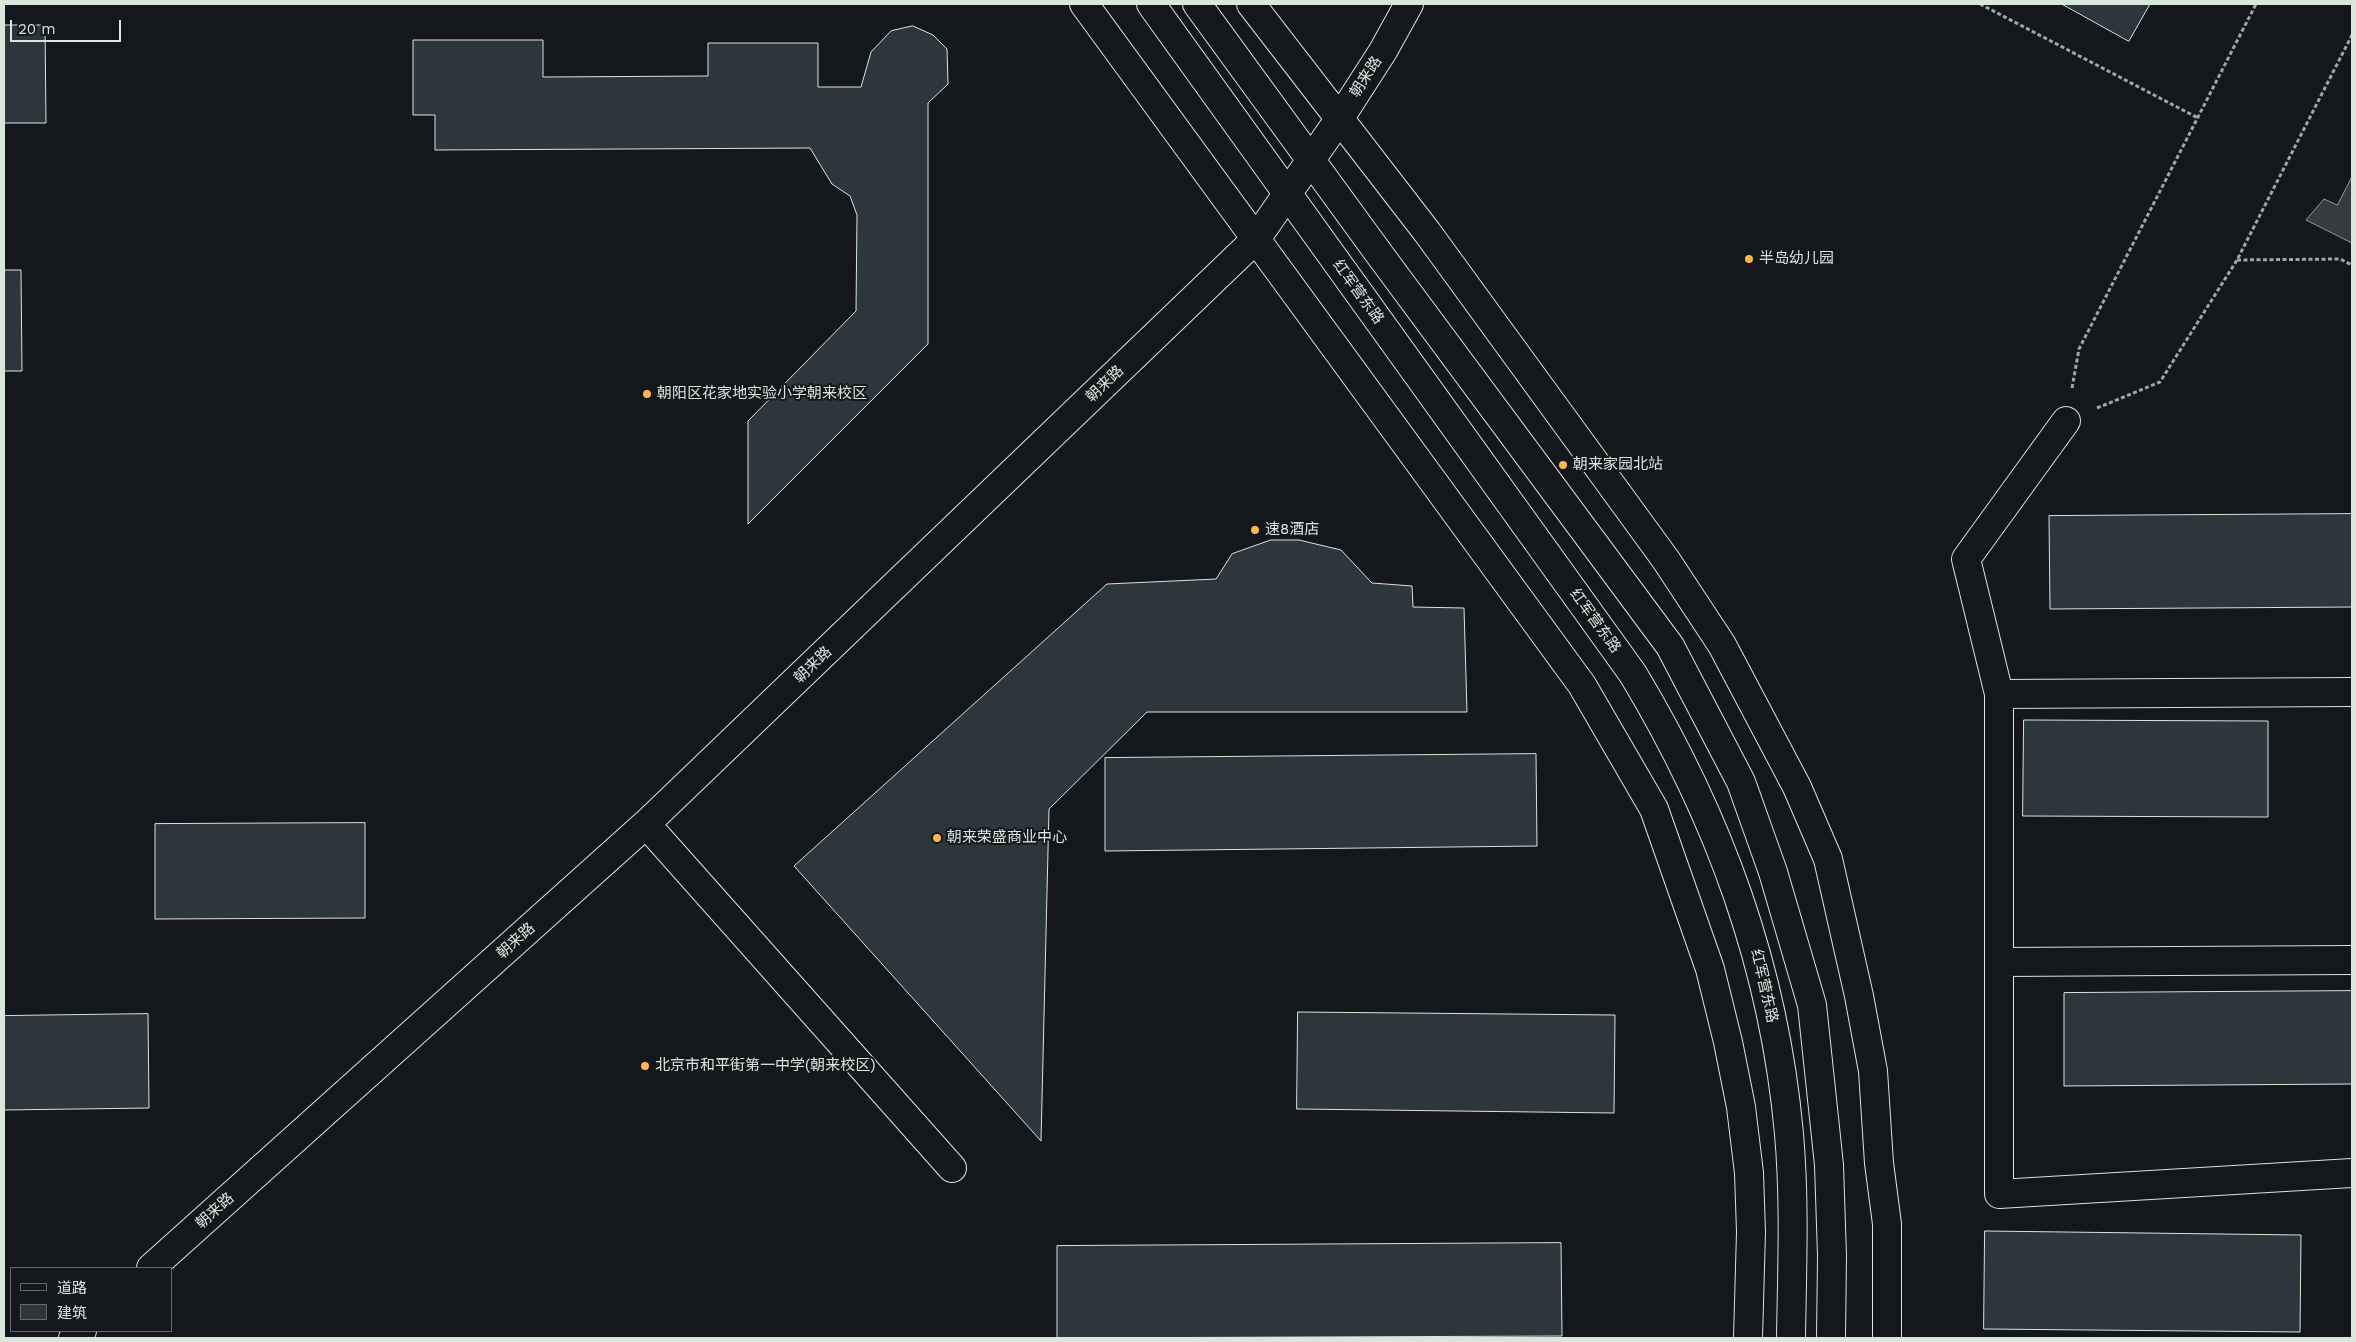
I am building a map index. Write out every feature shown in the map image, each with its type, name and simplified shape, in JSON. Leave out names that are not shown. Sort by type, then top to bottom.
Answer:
[{"type":"street","points":[[1084,4],[1582,685],[1654,809],[1710,968],[1741,1107],[1749,1172],[1751,1232],[1748,1338]]},
{"type":"street","name":"红军营东路","points":[[1151,4],[1632,674],[1655,711],[1693,783],[1730,870],[1755,945],[1771,1006],[1789,1135],[1793,1220],[1791,1338]]},
{"type":"street","points":[[1197,4],[1380,255],[1670,646],[1741,782],[1773,872],[1812,1005],[1828,1165],[1832,1256],[1831,1338]]},
{"type":"street","points":[[1251,4],[1427,232],[1666,560],[1722,645],[1797,787],[1828,859],[1859,996],[1873,1071],[1879,1163],[1887,1224],[1887,1338]]},
{"type":"street","name":"朝来路","points":[[153,1267],[646,824],[1256,239],[1340,118],[1383,51],[1409,4]]},
{"type":"street","points":[[2066,421],[1966,559],[1999,694],[1999,1194],[2352,1173]]},
{"type":"street","points":[[1999,694],[2352,692]]},
{"type":"street","points":[[646,824],[952,1168]]},
{"type":"street","points":[[1999,962],[2352,960]]},
{"type":"path","points":[[1980,4],[2198,118]]},
{"type":"path","points":[[2066,421],[2079,349],[2256,4]]},
{"type":"path","points":[[2066,421],[2160,382],[2237,260],[2352,35]]},
{"type":"path","points":[[2237,260],[2340,259],[2352,266]]},
{"type":"shaded area","points":[[2352,177],[2352,243],[2306,220],[2324,199],[2337,205]]},
{"type":"building","points":[[2062,4],[2150,4],[2129,41]]},
{"type":"building","points":[[4,25],[45,25],[46,123],[4,123]]},
{"type":"building","points":[[913,26],[933,35],[947,49],[948,84],[928,103],[928,344],[748,524],[748,421],[856,311],[857,215],[850,196],[832,184],[810,148],[435,150],[435,115],[413,115],[413,40],[543,40],[543,77],[708,76],[708,43],[818,43],[818,87],[861,87],[871,52],[891,31]]},
{"type":"building","points":[[4,270],[21,270],[22,371],[4,371]]},
{"type":"building","points":[[2352,514],[2352,607],[2050,609],[2049,516]]},
{"type":"building","name":"朝来荣盛商业中心","points":[[1271,540],[1299,540],[1341,550],[1372,583],[1412,586],[1413,607],[1464,608],[1467,712],[1147,712],[1049,809],[1041,1141],[794,866],[1107,584],[1216,579],[1232,554]]},
{"type":"building","points":[[2024,720],[2268,721],[2268,817],[2023,816]]},
{"type":"building","points":[[1536,754],[1537,846],[1105,851],[1105,758]]},
{"type":"building","points":[[365,823],[365,918],[155,919],[155,824]]},
{"type":"building","points":[[2352,991],[2352,1084],[2064,1086],[2064,993]]},
{"type":"building","points":[[1298,1012],[1615,1015],[1614,1113],[1297,1109]]},
{"type":"building","points":[[148,1014],[149,1108],[4,1110],[4,1016]]},
{"type":"building","points":[[1985,1231],[2301,1235],[2300,1332],[1984,1329]]},
{"type":"building","points":[[1561,1243],[1562,1336],[1057,1338],[1057,1246]]},
{"type":"place","name":"半岛幼儿园","points":[[1749,259]]},
{"type":"place","name":"朝阳区花家地实验小学朝来校区","points":[[647,394]]},
{"type":"place","name":"朝来家园北站","points":[[1563,465]]},
{"type":"place","name":"速8酒店","points":[[1255,530]]},
{"type":"place","name":"朝来荣盛商业中心","points":[[937,838]]},
{"type":"place","name":"北京市和平街第一中学(朝来校区)","points":[[645,1066]]}]
